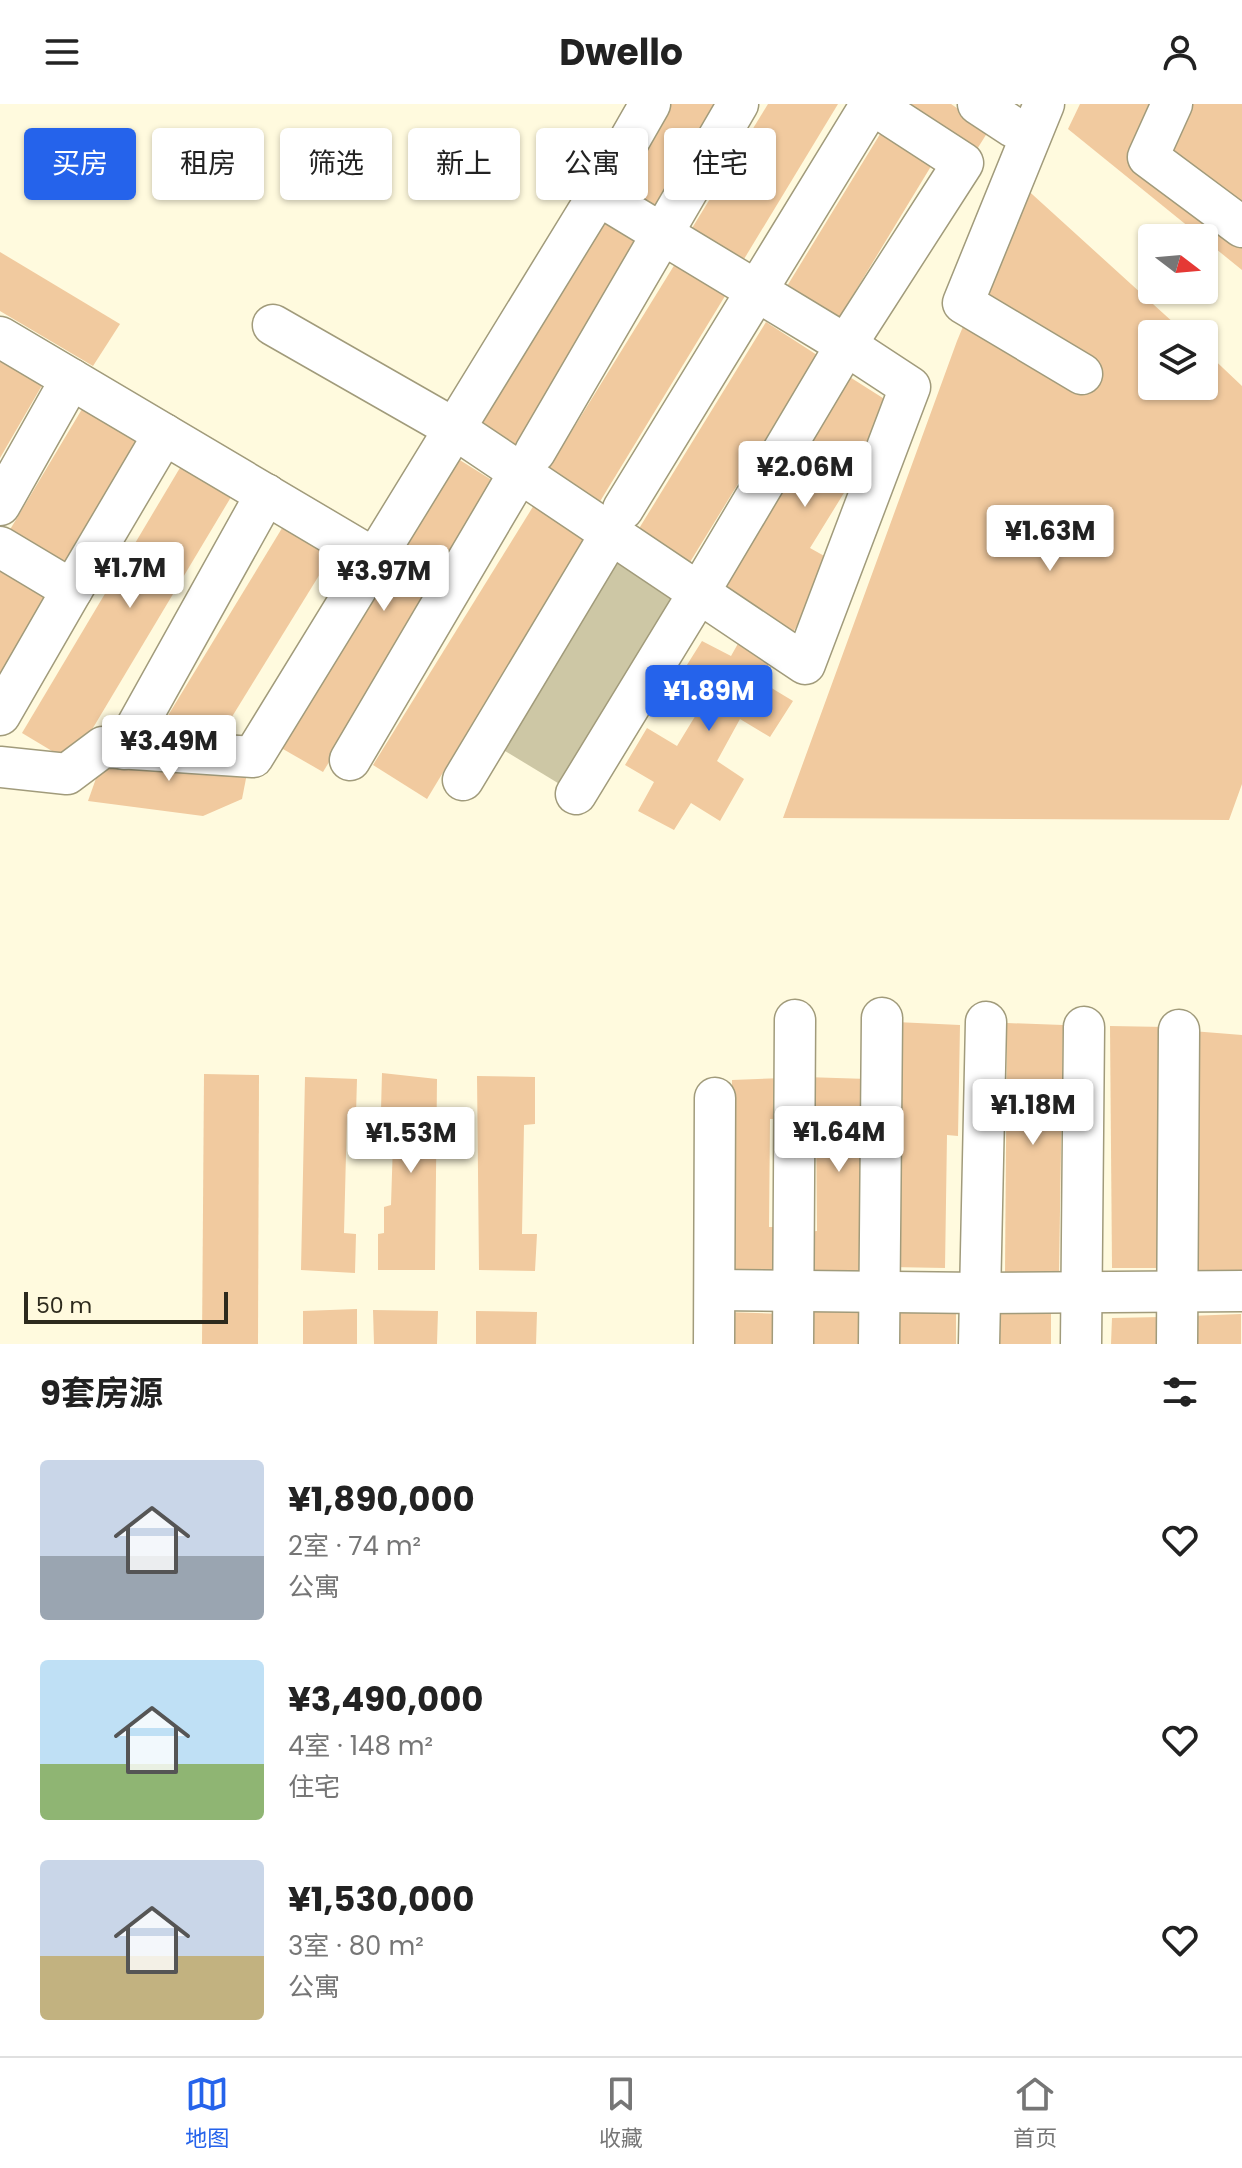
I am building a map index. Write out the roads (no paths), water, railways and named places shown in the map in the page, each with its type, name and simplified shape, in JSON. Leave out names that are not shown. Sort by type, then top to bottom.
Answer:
[{"type":"street","points":[[636,128],[650,104]]},
{"type":"street","points":[[350,760],[738,104]]},
{"type":"street","points":[[463,780],[755,291],[872,104],[963,163],[846,345],[576,794]]},
{"type":"street","points":[[978,104],[1028,115],[963,303],[1082,374]]},
{"type":"street","points":[[1172,104],[1148,157],[1242,227]]},
{"type":"street","points":[[0,767],[67,774],[103,747],[253,757],[595,200]]},
{"type":"street","points":[[273,325],[455,429],[527,462],[616,522],[698,594],[805,664],[910,387],[606,200]]},
{"type":"street","points":[[0,337],[375,559]]},
{"type":"street","points":[[0,505],[71,379]]},
{"type":"street","points":[[0,715],[164,434]]},
{"type":"street","points":[[124,749],[266,494]]},
{"type":"street","points":[[0,547],[72,590]]},
{"type":"street","points":[[879,1344],[882,1018]]},
{"type":"street","points":[[793,1344],[795,1020]]},
{"type":"street","points":[[979,1344],[986,1022]]},
{"type":"street","points":[[1081,1344],[1084,1027]]},
{"type":"street","points":[[1177,1344],[1179,1030]]},
{"type":"street","points":[[714,1344],[715,1098]]},
{"type":"street","points":[[716,1290],[980,1293],[1242,1291]]}]
